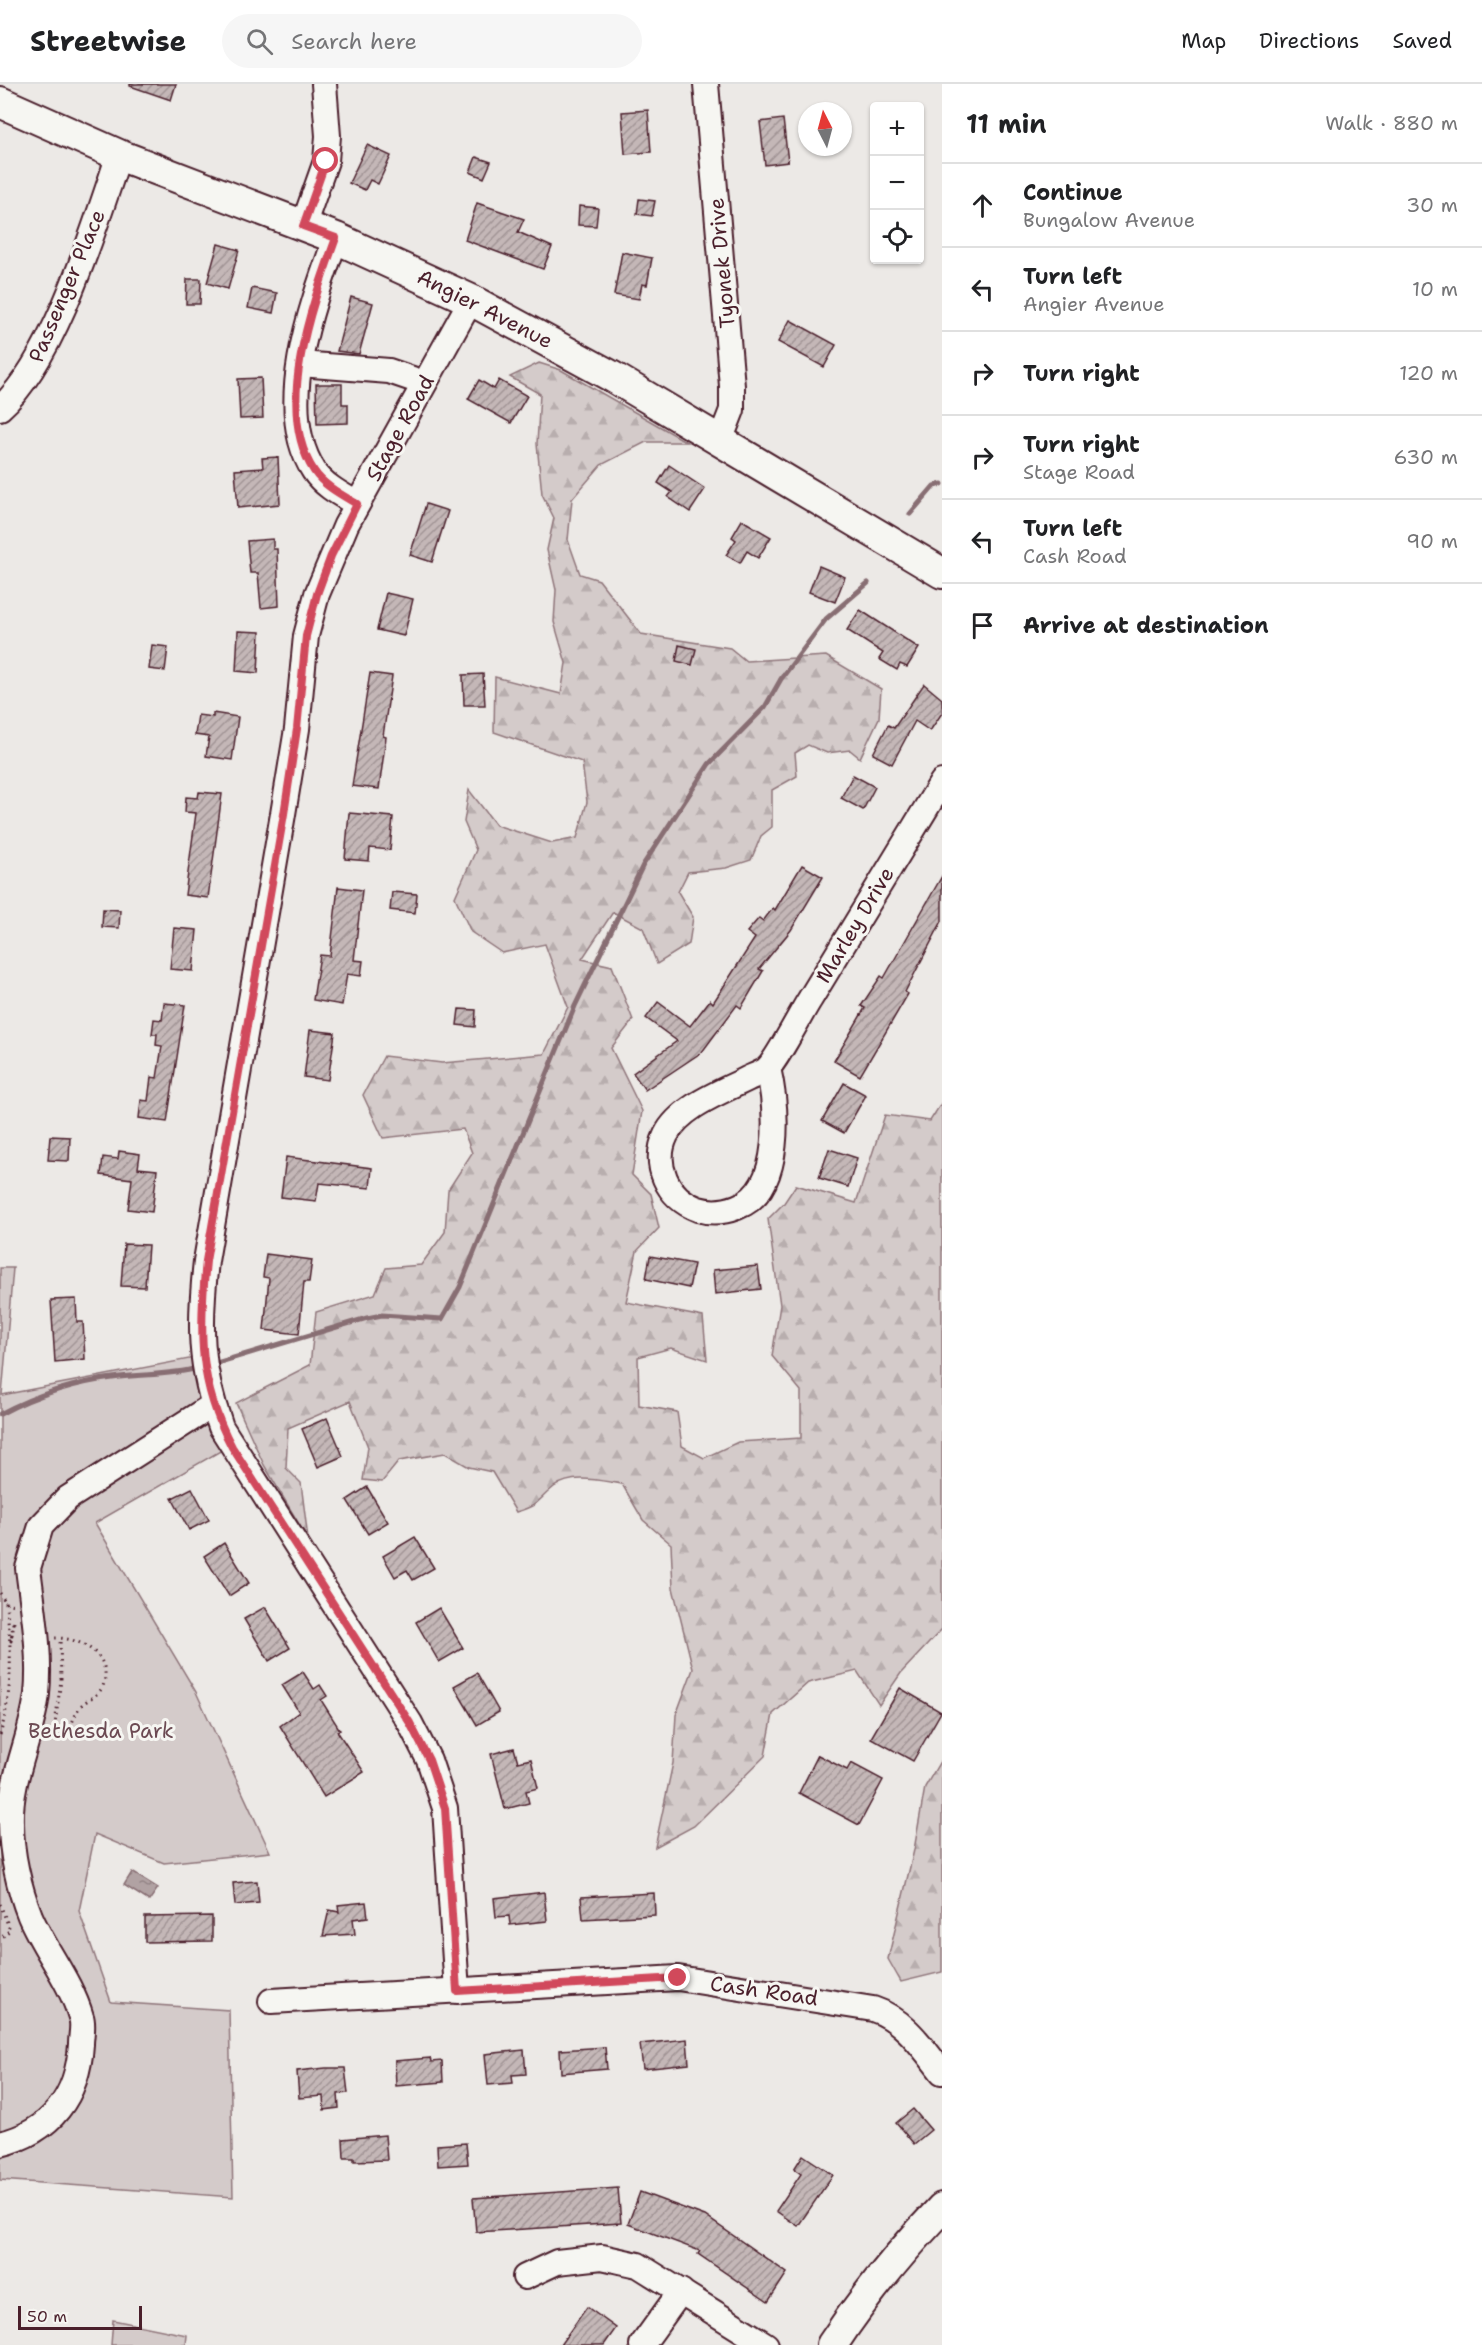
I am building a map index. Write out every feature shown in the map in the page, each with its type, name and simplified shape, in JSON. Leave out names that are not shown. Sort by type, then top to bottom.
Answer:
[{"type":"main road","name":"Angier Avenue","points":[[0,102],[119,155],[336,238],[471,300],[613,377],[942,573]]},
{"type":"main road","points":[[832,2345],[890,2266],[942,2208]]},
{"type":"street","points":[[303,226],[326,161],[328,136],[324,84]]},
{"type":"street","name":"Tyonek Drive","points":[[706,84],[732,386],[732,410],[720,441]]},
{"type":"street","name":"Passenger Place","points":[[0,408],[9,400],[45,348],[90,242],[119,155]]},
{"type":"street","points":[[336,238],[306,328],[300,364],[297,412],[301,443],[314,471],[326,485],[357,504]]},
{"type":"street","name":"Stage Road","points":[[457,1991],[445,1808],[429,1760],[410,1723],[232,1447],[213,1405],[205,1366],[200,1321],[206,1261],[284,814],[297,729],[306,636],[317,594],[331,556],[357,504],[471,300]]},
{"type":"street","points":[[300,364],[389,371],[424,383]]},
{"type":"street","name":"Marley Drive","points":[[768,1068],[942,782]]},
{"type":"street","points":[[768,1068],[776,1116],[768,1174],[762,1189],[752,1200],[728,1211],[705,1210],[682,1200],[670,1188],[661,1172],[661,1154],[666,1135],[677,1121],[707,1099],[768,1068]]},
{"type":"street","points":[[0,2144],[19,2139],[43,2127],[62,2106],[80,2057],[82,2019],[64,1976],[30,1916],[15,1860],[10,1821],[16,1777],[37,1696],[36,1639],[28,1568],[41,1526],[69,1498],[213,1405]]},
{"type":"street","name":"Cash Road","points":[[272,2001],[678,1978],[854,2004],[884,2013],[896,2020],[919,2042],[942,2072]]},
{"type":"street","points":[[525,2277],[557,2262],[602,2257],[638,2265],[766,2345]]},
{"type":"street","points":[[642,2345],[681,2291]]},
{"type":"path","points":[[0,1593],[6,1603],[11,1641],[10,1689],[0,1735]]},
{"type":"path","points":[[6,1603],[16,1606]]},
{"type":"path","points":[[11,1641],[71,1638],[92,1648],[102,1665],[103,1685],[98,1694],[80,1708],[68,1734],[60,1740],[40,1736],[36,1751],[24,1747]]},
{"type":"path","points":[[0,1904],[10,1930],[0,1939]]},
{"type":"green space","points":[[539,363],[561,370],[687,442],[646,442],[601,465],[572,499],[568,540],[580,574],[599,580],[641,634],[730,648],[746,661],[826,656],[881,689],[879,718],[860,758],[850,750],[827,753],[808,745],[795,753],[797,776],[772,790],[772,827],[761,836],[751,860],[726,868],[688,872],[678,892],[693,917],[689,944],[657,964],[643,928],[613,912],[582,959],[612,966],[633,1020],[611,1048],[642,1111],[632,1175],[651,1194],[659,1228],[637,1251],[626,1302],[703,1317],[707,1360],[671,1348],[638,1357],[639,1405],[677,1412],[682,1446],[704,1458],[738,1442],[801,1438],[801,1391],[772,1356],[780,1305],[768,1219],[784,1203],[796,1185],[856,1203],[885,1115],[930,1121],[942,1102],[942,1629],[901,1673],[879,1705],[857,1671],[808,1683],[773,1714],[765,1756],[694,1826],[655,1847],[673,1763],[676,1715],[693,1669],[673,1588],[671,1544],[643,1520],[622,1484],[587,1479],[570,1480],[554,1487],[534,1505],[516,1512],[492,1472],[469,1467],[445,1453],[399,1461],[382,1482],[363,1480],[368,1447],[350,1401],[288,1428],[286,1468],[301,1483],[308,1539],[264,1465],[236,1403],[310,1365],[316,1312],[375,1294],[386,1268],[421,1265],[445,1232],[448,1190],[472,1153],[463,1129],[383,1138],[363,1095],[384,1056],[442,1063],[544,1054],[568,1007],[545,944],[502,953],[471,932],[455,897],[476,850],[464,822],[469,790],[496,825],[552,843],[577,838],[587,802],[582,762],[494,732],[495,677],[561,694],[566,663],[554,622],[556,590],[547,550],[554,518],[542,494],[537,444],[540,394],[510,377]]},
{"type":"green space","name":"Bethesda Park","points":[[0,1268],[13,1268],[2,1395],[194,1358],[224,1449],[95,1523],[196,1692],[270,1852],[164,1863],[95,1834],[79,1911],[111,2002],[229,2010],[233,2197],[0,2180]]},
{"type":"green space","points":[[942,1758],[942,1972],[901,1982],[888,1959],[914,1850],[925,1787]]},
{"type":"green space","points":[[113,2320],[187,2335],[186,2345],[111,2345]]},
{"type":"water","points":[[132,1872],[158,1888],[149,1901],[124,1885]]},
{"type":"building","points":[[130,84],[176,84],[171,100],[130,86]]},
{"type":"building","points":[[648,110],[651,152],[625,154],[622,112]]},
{"type":"building","points":[[783,119],[788,162],[765,165],[760,122]]},
{"type":"building","points":[[367,145],[391,156],[378,184],[370,180],[365,190],[349,183]]},
{"type":"building","points":[[476,157],[491,162],[484,178],[470,172]]},
{"type":"building","points":[[639,199],[655,201],[652,216],[637,214]]},
{"type":"building","points":[[477,203],[524,219],[518,232],[552,247],[543,269],[465,240]]},
{"type":"building","points":[[579,206],[598,208],[596,226],[578,225]]},
{"type":"building","points":[[218,244],[239,250],[228,289],[207,283]]},
{"type":"building","points":[[622,252],[652,258],[647,285],[642,284],[639,299],[614,295]]},
{"type":"building","points":[[187,279],[201,279],[200,304],[186,304]]},
{"type":"building","points":[[252,288],[277,293],[273,313],[248,308]]},
{"type":"building","points":[[351,297],[373,303],[359,354],[337,351]]},
{"type":"building","points":[[790,320],[836,345],[824,367],[778,342]]},
{"type":"building","points":[[261,378],[263,418],[240,419],[238,379]]},
{"type":"building","points":[[479,380],[494,389],[499,380],[527,396],[511,423],[468,399]]},
{"type":"building","points":[[316,384],[342,384],[342,404],[348,404],[348,423],[317,424]]},
{"type":"building","points":[[278,457],[280,504],[238,508],[235,470],[263,468],[262,458]]},
{"type":"building","points":[[669,465],[705,489],[690,512],[668,497],[672,492],[658,483]]},
{"type":"building","points":[[426,504],[448,511],[432,562],[410,555]]},
{"type":"building","points":[[742,520],[771,537],[758,558],[747,551],[740,563],[726,555],[736,540],[732,537]]},
{"type":"building","points":[[273,539],[273,549],[277,549],[279,606],[261,608],[258,573],[250,573],[247,541]]},
{"type":"building","points":[[819,566],[845,577],[835,602],[809,592]]},
{"type":"building","points":[[386,593],[413,599],[404,636],[377,630]]},
{"type":"building","points":[[860,610],[919,648],[907,667],[900,664],[897,670],[879,659],[883,653],[847,630]]},
{"type":"building","points":[[238,631],[260,632],[258,673],[236,671]]},
{"type":"building","points":[[152,645],[168,647],[165,671],[149,669]]},
{"type":"building","points":[[679,645],[696,649],[692,665],[676,661]]},
{"type":"building","points":[[370,673],[392,676],[383,736],[386,737],[379,789],[352,786]]},
{"type":"building","points":[[483,674],[485,705],[464,705],[463,675]]},
{"type":"building","points":[[924,684],[942,699],[942,713],[930,731],[915,721],[892,764],[873,754],[888,725],[894,728]]},
{"type":"building","points":[[213,713],[238,717],[232,760],[206,756],[209,737],[195,735],[198,715],[213,717]]},
{"type":"building","points":[[853,775],[875,787],[863,810],[841,798]]},
{"type":"building","points":[[199,792],[222,794],[208,898],[185,895],[196,813],[185,812],[186,797],[198,798]]},
{"type":"building","points":[[349,813],[393,817],[390,850],[370,848],[369,861],[345,859]]},
{"type":"building","points":[[802,865],[823,877],[791,930],[759,969],[763,971],[741,1008],[737,1005],[702,1052],[645,1090],[633,1073],[677,1041],[646,1018],[658,1002],[690,1026],[710,1000],[713,1003],[755,938],[747,932],[759,918],[763,921],[773,908],[775,910]]},
{"type":"building","points":[[942,876],[942,921],[905,992],[908,994],[860,1076],[834,1061],[865,1008],[861,1006],[881,976],[884,978]]},
{"type":"building","points":[[338,887],[362,890],[354,960],[363,961],[361,976],[347,974],[342,1005],[313,1000],[320,955],[330,956]]},
{"type":"building","points":[[392,892],[417,894],[415,913],[390,910]]},
{"type":"building","points":[[103,909],[120,910],[119,928],[102,927]]},
{"type":"building","points":[[174,928],[197,930],[193,971],[170,969]]},
{"type":"building","points":[[164,1003],[185,1005],[167,1122],[139,1118],[141,1100],[148,1101],[151,1077],[157,1078],[162,1046],[156,1045],[157,1034],[152,1034],[154,1019],[162,1020]]},
{"type":"building","points":[[459,1009],[476,1010],[475,1027],[457,1025]]},
{"type":"building","points":[[310,1030],[335,1033],[328,1080],[304,1077]]},
{"type":"building","points":[[844,1083],[866,1095],[844,1133],[822,1121]]},
{"type":"building","points":[[50,1136],[70,1137],[69,1161],[48,1160]]},
{"type":"building","points":[[829,1149],[857,1158],[848,1187],[819,1178]]},
{"type":"building","points":[[119,1151],[140,1154],[138,1168],[157,1170],[152,1212],[128,1209],[132,1179],[101,1175],[103,1157],[118,1159]]},
{"type":"building","points":[[286,1157],[372,1168],[370,1188],[319,1183],[316,1201],[281,1197]]},
{"type":"building","points":[[124,1244],[148,1245],[145,1287],[121,1286]]},
{"type":"building","points":[[266,1254],[312,1260],[309,1282],[304,1282],[299,1334],[264,1330],[269,1278],[263,1277]]},
{"type":"building","points":[[650,1256],[694,1264],[689,1288],[646,1279]]},
{"type":"building","points":[[758,1266],[761,1289],[715,1294],[713,1270]]},
{"type":"building","points":[[76,1299],[77,1322],[83,1322],[85,1359],[55,1362],[51,1300]]},
{"type":"building","points":[[327,1418],[343,1456],[318,1467],[302,1429]]},
{"type":"building","points":[[367,1487],[388,1522],[368,1534],[347,1500]]},
{"type":"building","points":[[192,1488],[209,1520],[189,1530],[172,1498]]},
{"type":"building","points":[[415,1537],[434,1568],[413,1580],[407,1570],[395,1577],[383,1556]]},
{"type":"building","points":[[224,1543],[249,1583],[229,1596],[204,1556]]},
{"type":"building","points":[[265,1607],[290,1648],[269,1661],[244,1619]]},
{"type":"building","points":[[439,1608],[463,1648],[439,1662],[416,1622]]},
{"type":"building","points":[[303,1672],[314,1689],[320,1685],[327,1696],[321,1700],[340,1730],[337,1731],[364,1772],[324,1797],[280,1726],[299,1712],[282,1685]]},
{"type":"building","points":[[477,1673],[499,1712],[477,1725],[454,1686]]},
{"type":"building","points":[[900,1688],[941,1712],[913,1761],[871,1738]]},
{"type":"building","points":[[514,1748],[518,1762],[531,1759],[538,1788],[526,1791],[529,1803],[505,1809],[491,1754]]},
{"type":"building","points":[[818,1755],[847,1770],[851,1763],[883,1780],[859,1825],[799,1793]]},
{"type":"building","points":[[257,1881],[259,1903],[235,1905],[233,1883]]},
{"type":"building","points":[[544,1892],[547,1921],[510,1925],[509,1916],[496,1917],[494,1898]]},
{"type":"building","points":[[654,1893],[655,1915],[583,1919],[581,1897]]},
{"type":"building","points":[[366,1902],[368,1917],[353,1919],[355,1934],[323,1936],[329,1910],[339,1912],[338,1905]]},
{"type":"building","points":[[212,1916],[212,1941],[145,1942],[145,1917]]},
{"type":"building","points":[[687,2039],[689,2064],[643,2069],[640,2044]]},
{"type":"building","points":[[605,2047],[607,2069],[561,2073],[560,2050]]},
{"type":"building","points":[[524,2050],[526,2074],[512,2075],[513,2083],[488,2085],[485,2054]]},
{"type":"building","points":[[430,2058],[431,2062],[442,2061],[443,2082],[396,2086],[395,2061]]},
{"type":"building","points":[[345,2068],[348,2093],[338,2094],[339,2108],[324,2110],[323,2096],[299,2098],[297,2071]]},
{"type":"building","points":[[913,2109],[931,2130],[914,2144],[896,2123]]},
{"type":"building","points":[[385,2135],[387,2160],[354,2161],[354,2158],[344,2158],[343,2139]]},
{"type":"building","points":[[466,2143],[468,2164],[438,2166],[437,2145]]},
{"type":"building","points":[[803,2155],[833,2175],[798,2226],[776,2211],[801,2174],[794,2169]]},
{"type":"building","points":[[618,2188],[621,2223],[476,2232],[473,2198]]},
{"type":"building","points":[[640,2192],[705,2216],[787,2273],[768,2302],[698,2254],[700,2251],[628,2224]]},
{"type":"building","points":[[587,2307],[616,2328],[604,2345],[560,2345]]},
{"type":"waterway","points":[[910,514],[934,486],[942,484]]},
{"type":"waterway","points":[[210,1365],[382,1315],[442,1319],[460,1287],[575,1006],[643,865],[709,764],[765,707],[781,679],[826,619],[868,583]]},
{"type":"waterway","points":[[0,1414],[28,1400],[73,1386],[104,1379],[198,1368]]},
{"type":"route","points":[[326,161],[303,226],[336,238],[306,328],[299,370],[297,412],[301,443],[314,471],[326,485],[357,504],[331,556],[317,594],[306,636],[297,729],[284,814],[206,1261],[200,1321],[208,1386],[221,1427],[232,1447],[410,1723],[429,1760],[445,1808],[457,1991],[678,1978]]}]
